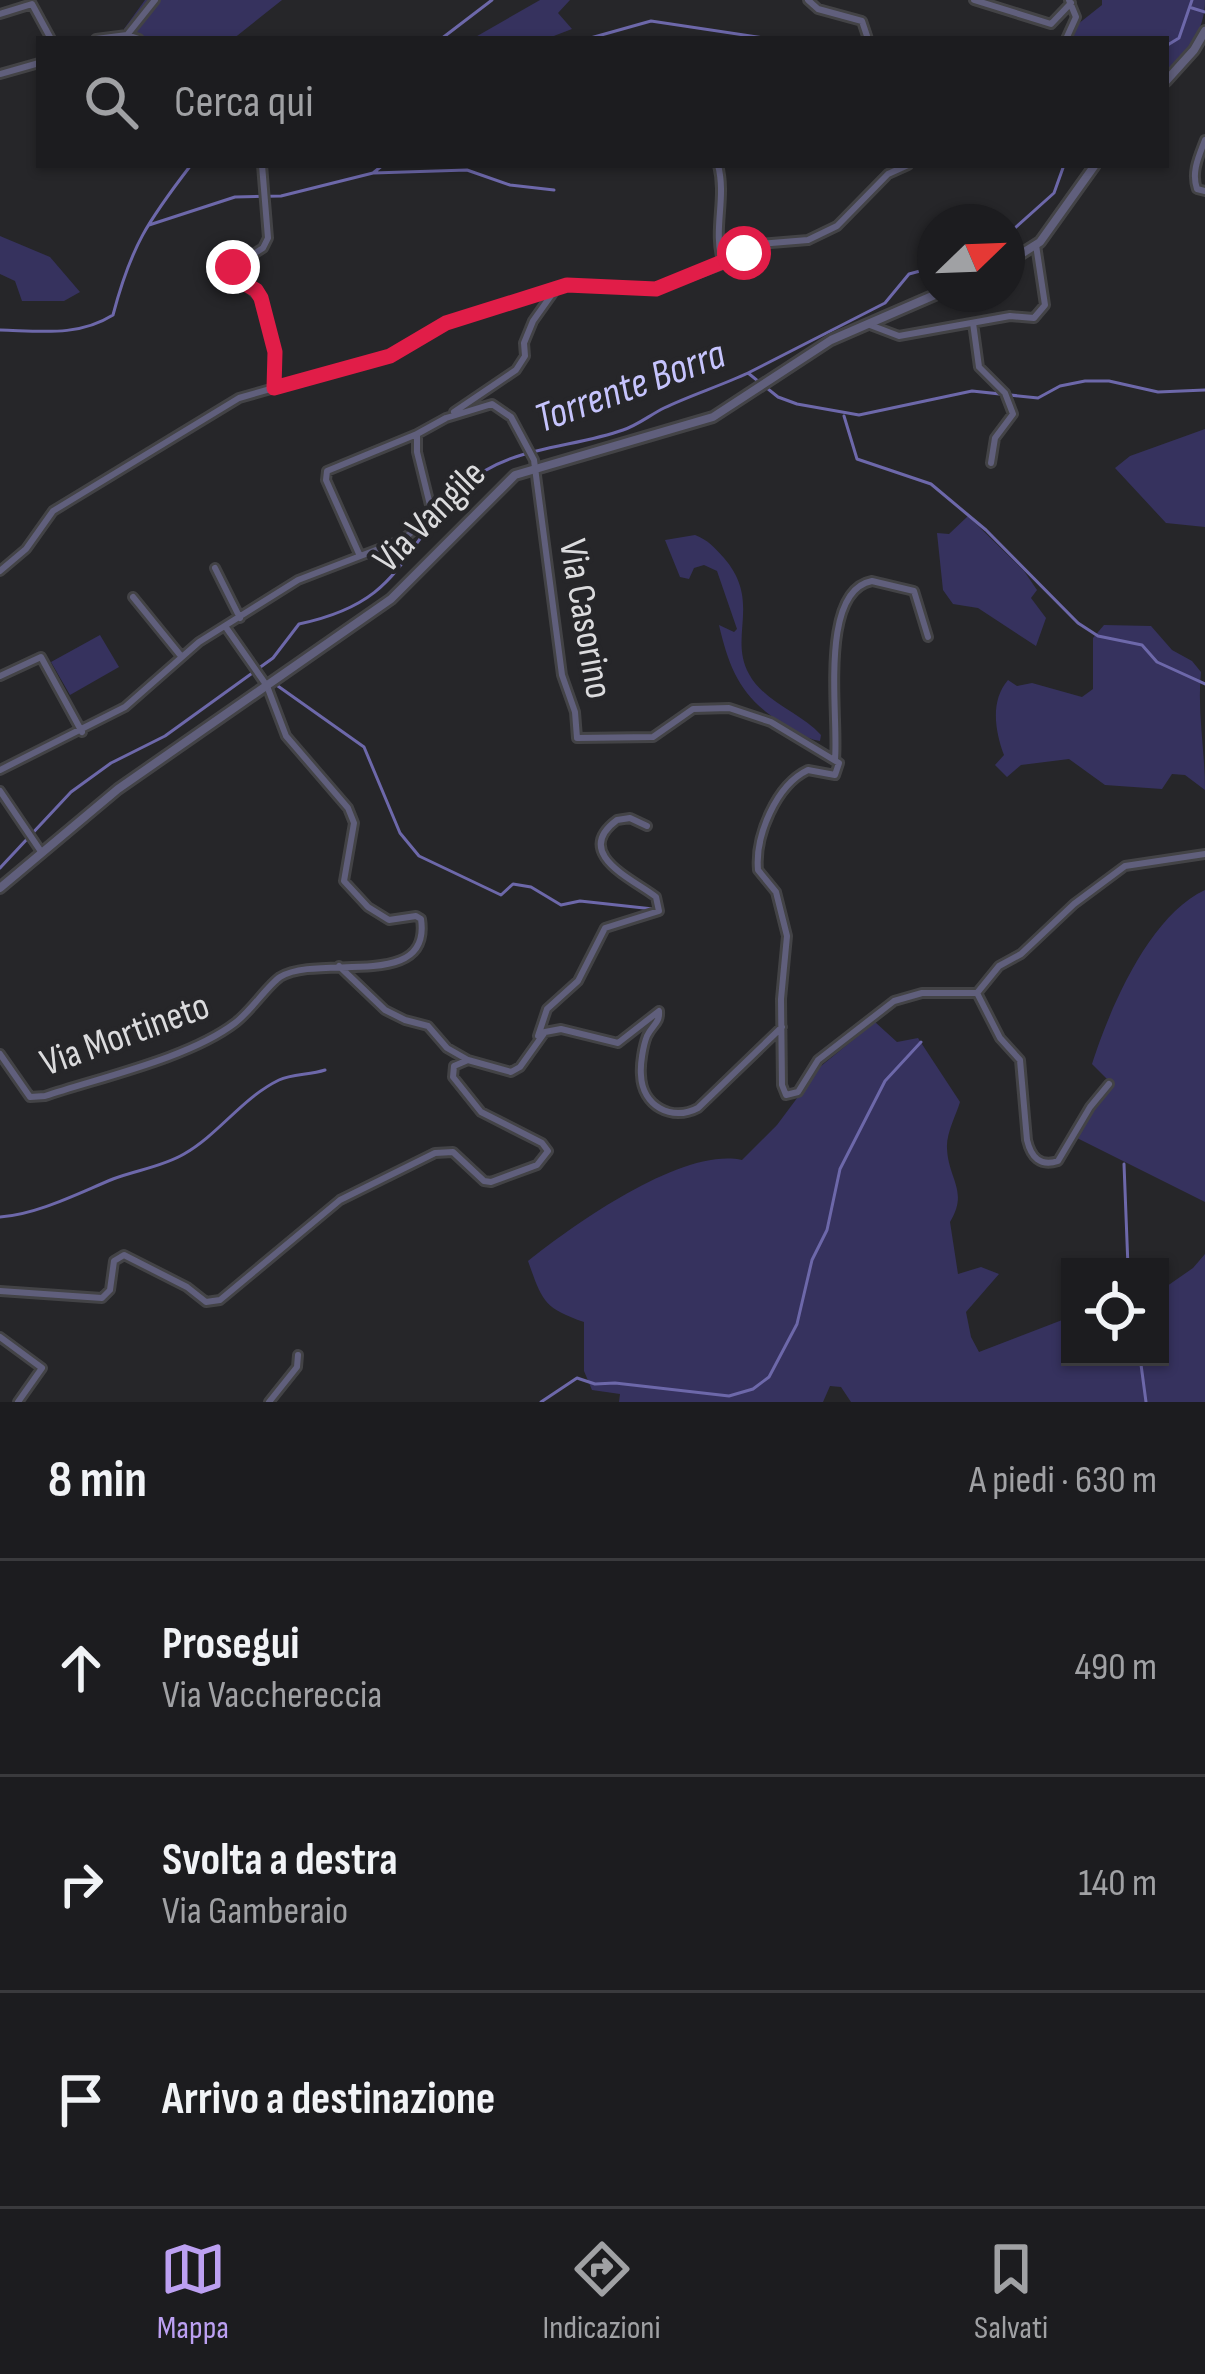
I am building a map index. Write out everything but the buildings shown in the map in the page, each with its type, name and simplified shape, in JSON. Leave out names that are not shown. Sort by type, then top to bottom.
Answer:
[{"type":"street","points":[[127,35],[155,0]]},
{"type":"street","points":[[808,0],[818,9],[862,21],[867,36]]},
{"type":"street","points":[[974,0],[1046,24],[1056,22],[1070,2]]},
{"type":"street","points":[[1067,36],[1076,17],[1070,2]]},
{"type":"street","points":[[0,14],[32,4],[49,36]]},
{"type":"street","points":[[1169,78],[1205,31]]},
{"type":"street","points":[[119,36],[130,36]]},
{"type":"street","points":[[0,74],[36,64]]},
{"type":"street","points":[[1205,140],[1195,183],[1205,191]]},
{"type":"street","points":[[262,168],[268,238],[263,248],[233,267],[232,273],[261,298],[275,352],[274,388]]},
{"type":"street","points":[[718,168],[723,201],[717,240],[723,263]]},
{"type":"street","points":[[0,571],[26,549],[52,511],[233,401],[390,356],[446,323],[556,290],[574,285],[656,289],[759,244],[798,243],[830,230],[888,174],[901,168]]},
{"type":"street","points":[[1025,252],[1036,245],[1093,168]]},
{"type":"street","points":[[866,323],[899,336],[1010,316],[1034,318],[1045,305],[1036,245]]},
{"type":"street","points":[[446,418],[516,370],[525,356],[524,343],[533,321],[556,290]]},
{"type":"street","points":[[534,463],[704,421],[824,344],[917,302]]},
{"type":"street","points":[[973,323],[980,367],[1005,393],[1013,414],[994,439],[991,463]]},
{"type":"street","name":"Via Vangile","points":[[0,770],[135,701],[181,656],[308,575],[402,540],[429,516],[431,500],[419,464],[417,434],[485,404],[501,407],[511,417],[534,463],[502,485],[392,599],[118,789],[0,888]]},
{"type":"street","points":[[360,556],[326,480],[327,471],[417,434]]},
{"type":"street","name":"Via Casorino","points":[[534,463],[561,666],[575,712],[577,738],[652,737],[693,710],[729,708],[771,722],[835,759]]},
{"type":"street","points":[[215,568],[240,618]]},
{"type":"street","points":[[928,637],[914,591],[872,581],[851,591],[838,640],[835,759],[840,767],[835,776],[808,770],[786,784],[760,841],[758,871],[776,892],[787,936],[782,1085],[789,1096],[798,1092],[818,1060],[894,1001],[922,993],[977,993]]},
{"type":"street","points":[[133,597],[181,656]]},
{"type":"street","name":"Via Mortineto","points":[[0,1054],[30,1097],[45,1096],[200,1043],[235,1023],[279,977],[339,966],[379,968],[414,954],[420,946],[422,924],[416,916],[388,920],[344,881],[354,823],[348,808],[286,736],[267,686],[225,626]]},
{"type":"street","points":[[0,676],[41,657],[82,732]]},
{"type":"street","points":[[0,790],[42,854]]},
{"type":"street","points":[[339,966],[385,1010],[428,1026],[446,1048],[468,1060],[511,1072],[520,1067],[537,1039],[547,1009],[578,981],[605,928],[659,911],[656,897],[616,873],[603,850],[603,838],[617,820],[630,818],[647,826]]},
{"type":"street","points":[[977,993],[999,966],[1021,954],[1074,904],[1125,866],[1205,854]]},
{"type":"street","points":[[977,993],[1000,1038],[1020,1060],[1027,1140],[1037,1160],[1047,1165],[1058,1162],[1109,1084]]},
{"type":"street","points":[[537,1039],[545,1032],[561,1030],[618,1043],[659,1011],[662,1015],[648,1034],[642,1059],[643,1087],[656,1107],[687,1114],[782,1028]]},
{"type":"street","points":[[0,1291],[101,1298],[110,1290],[114,1261],[124,1255],[206,1302],[220,1300],[340,1200],[435,1153],[453,1152],[491,1182],[537,1165],[548,1151],[542,1143],[481,1112],[454,1077],[454,1066],[468,1060]]},
{"type":"street","points":[[0,1337],[42,1369],[18,1402]]},
{"type":"street","points":[[269,1402],[297,1367],[298,1355]]},
{"type":"shaded area","points":[[145,0],[282,0],[237,36],[140,36],[124,29]]},
{"type":"shaded area","points":[[540,0],[570,0],[558,13],[572,29],[554,36],[477,36]]},
{"type":"shaded area","points":[[1102,0],[1205,0],[1198,31],[1169,70],[1169,36],[1073,36],[1078,24]]},
{"type":"shaded area","points":[[0,236],[50,257],[80,292],[64,301],[22,301],[15,281],[0,274]]},
{"type":"shaded area","points":[[1205,429],[1205,527],[1166,523],[1115,468],[1130,456]]},
{"type":"shaded area","points":[[968,516],[1037,590],[1031,598],[1046,618],[1036,646],[978,608],[953,604],[943,590],[937,533],[949,534]]},
{"type":"shaded area","points":[[695,535],[724,558],[741,589],[743,660],[749,674],[764,692],[821,735],[820,741],[764,711],[738,679],[719,625],[737,629],[717,571],[704,565],[694,568],[689,579],[680,577],[665,540]]},
{"type":"shaded area","points":[[1104,625],[1151,626],[1201,672],[1205,790],[1185,775],[1172,774],[1162,789],[1105,785],[1069,759],[1021,765],[1007,777],[995,765],[1004,755],[996,707],[1008,680],[1017,686],[1032,683],[1082,697],[1093,689],[1093,638]]},
{"type":"shaded area","points":[[100,635],[119,667],[70,695],[51,662]]},
{"type":"shaded area","points":[[1205,890],[1205,1202],[1077,1138],[1093,1107],[1113,1085],[1092,1064],[1121,991],[1166,920]]},
{"type":"shaded area","points":[[875,1022],[897,1042],[918,1038],[960,1102],[947,1148],[958,1193],[950,1222],[958,1274],[981,1267],[999,1274],[966,1312],[979,1352],[1061,1320],[1061,1366],[1169,1366],[1169,1285],[1205,1254],[1205,1402],[851,1402],[841,1387],[830,1386],[823,1402],[619,1402],[620,1394],[592,1390],[584,1371],[584,1322],[546,1301],[528,1261],[601,1209],[660,1176],[718,1159],[742,1160],[777,1125],[821,1066]]},
{"type":"waterway","points":[[445,36],[492,0]]},
{"type":"waterway","points":[[1169,44],[1179,38],[1192,0]]},
{"type":"waterway","points":[[1192,8],[1205,12]]},
{"type":"waterway","points":[[598,36],[651,21],[751,36]]},
{"type":"waterway","points":[[0,330],[72,330],[113,315],[143,235],[189,168]]},
{"type":"waterway","points":[[149,225],[235,197],[281,196],[379,168]]},
{"type":"waterway","points":[[1025,219],[1054,193],[1063,168]]},
{"type":"waterway","points":[[373,173],[467,170],[510,185],[554,190]]},
{"type":"waterway","points":[[748,373],[885,303],[909,274],[917,272]]},
{"type":"waterway","name":"Torrente Borra","points":[[0,868],[71,792],[111,763],[165,736],[273,658],[299,624],[333,615],[379,588],[462,488],[479,474],[518,456],[623,430],[748,373],[778,397],[859,415],[972,391],[1038,398],[1060,386],[1085,381],[1158,392],[1205,390]]},
{"type":"waterway","points":[[844,416],[857,459],[931,484],[986,530],[1078,623],[1098,636],[1142,645],[1157,662],[1205,684]]},
{"type":"waterway","points":[[275,684],[364,747],[400,833],[419,856],[501,895],[513,884],[531,887],[561,905],[580,901],[653,909]]},
{"type":"waterway","points":[[541,1402],[577,1378],[595,1384],[729,1396],[753,1389],[769,1377],[797,1324],[812,1260],[827,1230],[840,1169],[885,1081],[921,1042]]},
{"type":"waterway","points":[[0,1217],[43,1208],[176,1158],[266,1088],[284,1078],[325,1070]]},
{"type":"waterway","points":[[1124,1164],[1128,1258]]},
{"type":"waterway","points":[[1141,1366],[1146,1402]]},
{"type":"route","points":[[233,267],[234,278],[261,298],[275,352],[274,388],[390,356],[446,323],[532,295],[567,285],[656,289],[744,253]]}]
